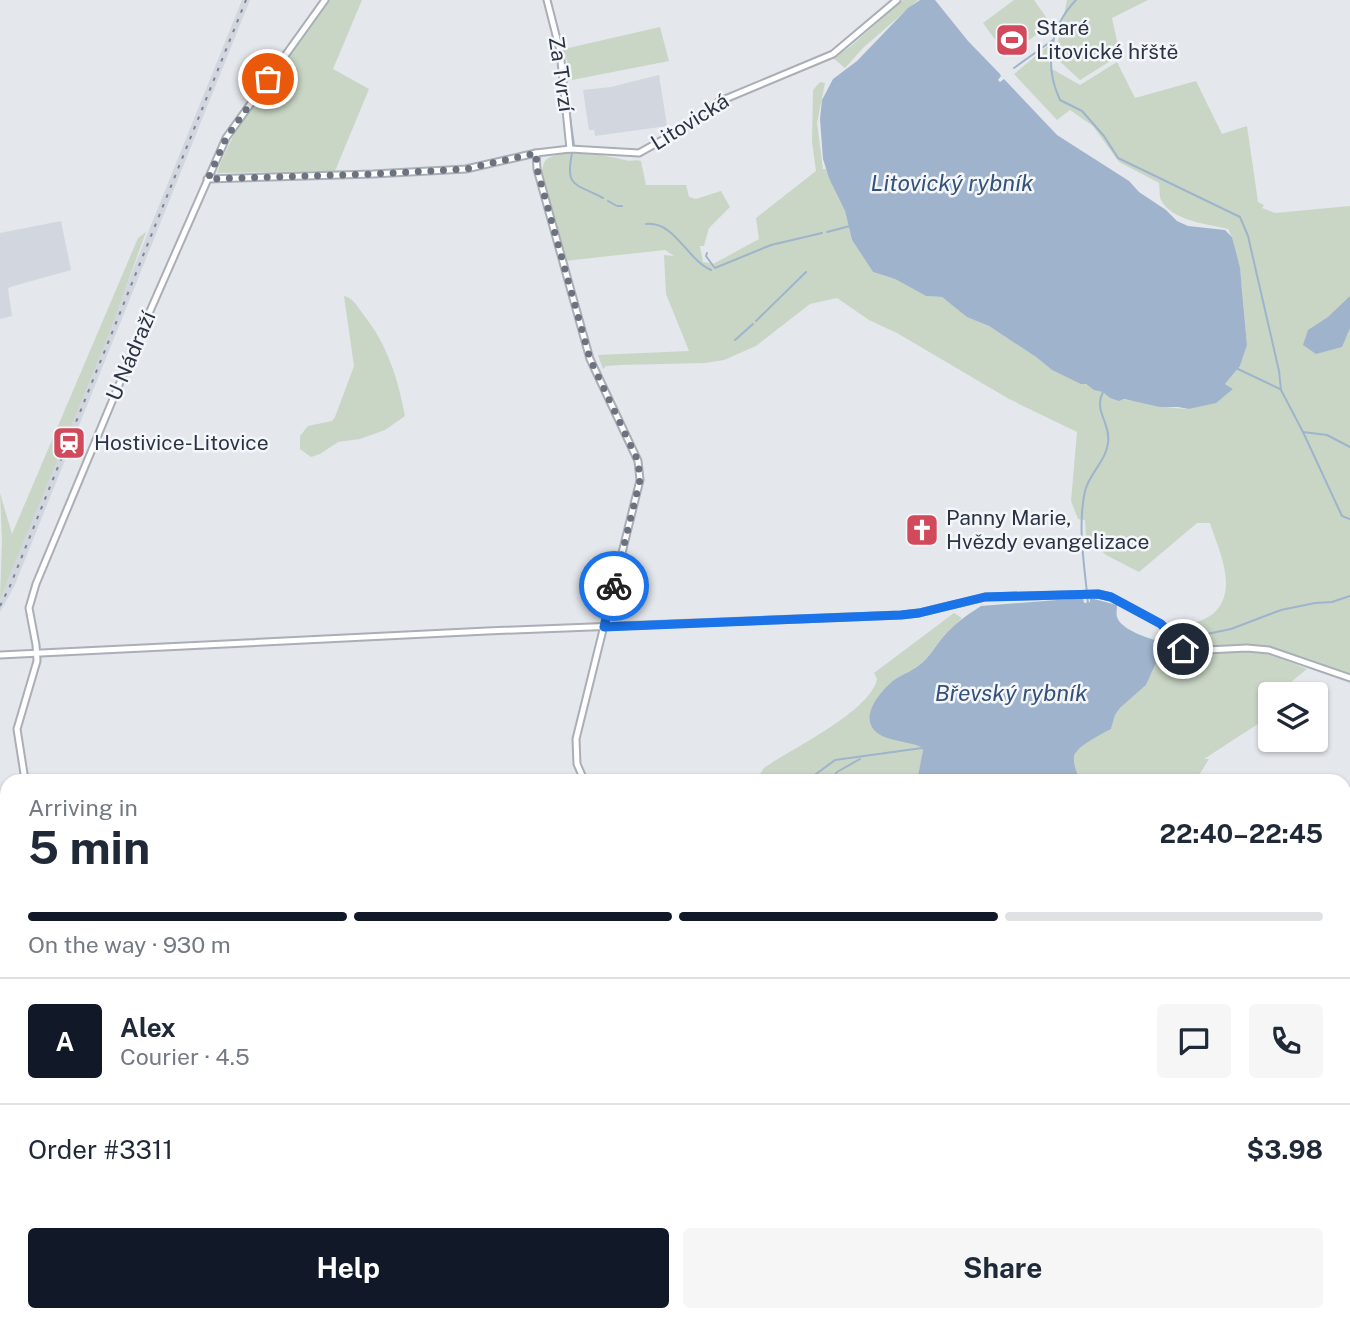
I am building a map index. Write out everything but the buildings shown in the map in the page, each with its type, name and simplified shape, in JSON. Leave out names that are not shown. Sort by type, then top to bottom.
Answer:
[{"type":"street","name":"U Nádraží","points":[[37,653],[29,601],[226,138],[325,0]]},
{"type":"street","name":"Za Tvrzí","points":[[547,0],[560,51],[570,149]]},
{"type":"street","name":"Litovická","points":[[208,179],[466,169],[536,153],[570,149],[639,153],[682,129],[718,102],[833,54],[897,0]]},
{"type":"street","points":[[536,153],[537,169],[590,359],[640,470],[640,480],[576,739],[577,764],[581,774]]},
{"type":"street","points":[[0,655],[911,614],[985,597],[1098,594],[1111,597],[1153,619],[1168,629],[1183,649],[1192,652],[1247,648],[1269,650],[1350,678]]},
{"type":"street","points":[[24,774],[17,729],[36,671],[37,653]]},
{"type":"shaded area","points":[[242,0],[250,0],[14,587],[0,612],[0,599]]},
{"type":"shaded area","points":[[659,75],[667,126],[595,136],[594,130],[589,130],[583,90],[611,87]]},
{"type":"shaded area","points":[[61,221],[71,270],[10,287],[8,289],[12,316],[0,319],[0,233]]},
{"type":"green space","points":[[329,0],[362,0],[333,69],[369,89],[335,171],[217,173],[238,127],[252,105]]},
{"type":"green space","points":[[903,0],[918,0],[863,48],[845,68],[833,58],[851,46]]},
{"type":"green space","name":"Staré Litovické hřště","points":[[1014,0],[1034,0],[1051,24],[1007,56],[983,23]]},
{"type":"green space","points":[[1067,0],[1148,0],[1112,18],[1120,55],[1080,80],[1055,57]]},
{"type":"green space","points":[[660,27],[669,61],[572,80],[564,49]]},
{"type":"green space","points":[[1055,40],[1049,62],[1052,69],[1080,85],[1117,62],[1135,98],[1196,81],[1222,134],[1247,126],[1258,202],[1264,205],[1262,208],[1275,213],[1350,206],[1350,674],[1270,647],[1192,650],[1187,647],[1177,630],[1203,620],[1216,611],[1225,591],[1224,568],[1210,523],[1197,523],[1139,572],[1106,555],[1086,537],[1085,520],[1078,519],[1071,501],[1077,432],[1009,399],[897,333],[869,320],[837,298],[810,304],[756,346],[724,360],[606,366],[603,369],[598,355],[689,351],[666,294],[664,255],[674,256],[665,250],[564,261],[541,174],[546,160],[554,155],[574,153],[627,161],[639,160],[646,185],[686,185],[689,197],[696,199],[721,191],[730,207],[709,228],[704,246],[700,246],[703,262],[713,264],[759,239],[756,218],[816,171],[812,142],[813,90],[820,82],[825,83],[817,123],[823,169],[826,169],[845,211],[852,240],[873,272],[895,279],[926,296],[942,297],[1052,370],[1106,393],[1110,398],[1187,409],[1233,389],[1225,384],[1240,366],[1247,345],[1242,287],[1228,229],[1191,221],[1173,213],[1161,200],[1159,183],[1119,162],[1093,126],[1070,110],[1057,120],[1014,74]]},
{"type":"green space","points":[[146,232],[108,336],[0,599],[0,493],[12,534],[138,238]]},
{"type":"green space","points":[[344,296],[357,305],[379,337],[395,375],[405,416],[385,430],[360,439],[338,442],[311,457],[300,449],[300,436],[308,426],[332,421],[354,366]]},
{"type":"green space","points":[[954,613],[962,618],[945,634],[922,664],[895,679],[882,692],[871,710],[876,732],[921,747],[923,750],[919,774],[760,774],[764,768],[861,704],[872,691],[877,679],[874,673]]},
{"type":"green space","points":[[1170,648],[1189,654],[1257,652],[1307,669],[1291,682],[1258,682],[1258,724],[1204,759],[1209,759],[1200,774],[1077,774],[1074,757],[1079,749],[1111,729],[1120,708],[1146,685],[1156,663]]},
{"type":"water","name":"Litovický rybník","points":[[920,0],[935,0],[968,41],[1000,74],[998,80],[1000,82],[1004,79],[1057,135],[1129,181],[1177,221],[1188,226],[1225,230],[1232,237],[1240,268],[1247,345],[1240,366],[1225,384],[1233,389],[1216,403],[1189,409],[1110,398],[1103,392],[1052,370],[989,326],[967,317],[942,297],[926,296],[895,279],[873,272],[852,240],[845,211],[823,159],[820,119],[822,100],[833,79],[857,61],[908,8]]},
{"type":"water","points":[[1350,296],[1350,328],[1342,347],[1316,354],[1303,345],[1308,330],[1328,317]]},
{"type":"water","name":"Břevský rybník","points":[[1083,598],[1084,603],[1090,602],[1090,598],[1117,605],[1117,617],[1125,627],[1166,643],[1170,648],[1156,663],[1146,685],[1120,708],[1111,729],[1076,753],[1074,763],[1077,774],[918,774],[923,750],[921,747],[885,737],[871,725],[871,710],[884,690],[894,680],[922,663],[952,628],[981,606]]},
{"type":"waterway","points":[[1076,0],[1060,23],[1052,48],[1052,74],[1060,100],[1082,111],[1104,136],[1118,158],[1240,217],[1248,236],[1281,390],[1303,432],[1327,435],[1350,447]]},
{"type":"waterway","points":[[1014,68],[1053,40]]},
{"type":"waterway","points":[[569,111],[574,145]]},
{"type":"waterway","points":[[572,153],[571,179],[603,198]]},
{"type":"waterway","points":[[608,201],[622,206]]},
{"type":"waterway","points":[[646,224],[665,229],[711,270]]},
{"type":"waterway","points":[[827,232],[850,226]]},
{"type":"waterway","points":[[715,268],[771,245],[822,233]]},
{"type":"waterway","points":[[707,253],[706,256],[714,267]]},
{"type":"waterway","points":[[756,321],[806,272]]},
{"type":"waterway","points":[[735,340],[753,324]]},
{"type":"waterway","points":[[1238,369],[1280,389]]},
{"type":"waterway","points":[[1088,604],[1082,519],[1087,485],[1107,450],[1107,429],[1100,405],[1103,392]]},
{"type":"waterway","points":[[1303,432],[1342,516],[1350,519]]},
{"type":"waterway","points":[[1178,640],[1231,629],[1281,610],[1332,602],[1350,596]]},
{"type":"waterway","points":[[816,774],[835,760],[922,748]]},
{"type":"waterway","points":[[836,774],[860,759]]},
{"type":"railway","points":[[0,606],[246,0]]},
{"type":"way so far","points":[[268,79],[226,138],[208,179],[466,169],[536,153],[537,169],[590,359],[640,470],[640,480],[614,586]]},
{"type":"place","name":"Staré Litovické hřště","points":[[1012,40]]},
{"type":"place","name":"Hostivice-Litovice","points":[[69,443]]},
{"type":"place","name":"Panny Marie, Hvězdy evangelizace","points":[[922,530]]},
{"type":"route","points":[[614,586],[604,627],[901,615],[919,613],[973,598],[1098,594],[1111,597],[1161,624],[1183,649]]}]
